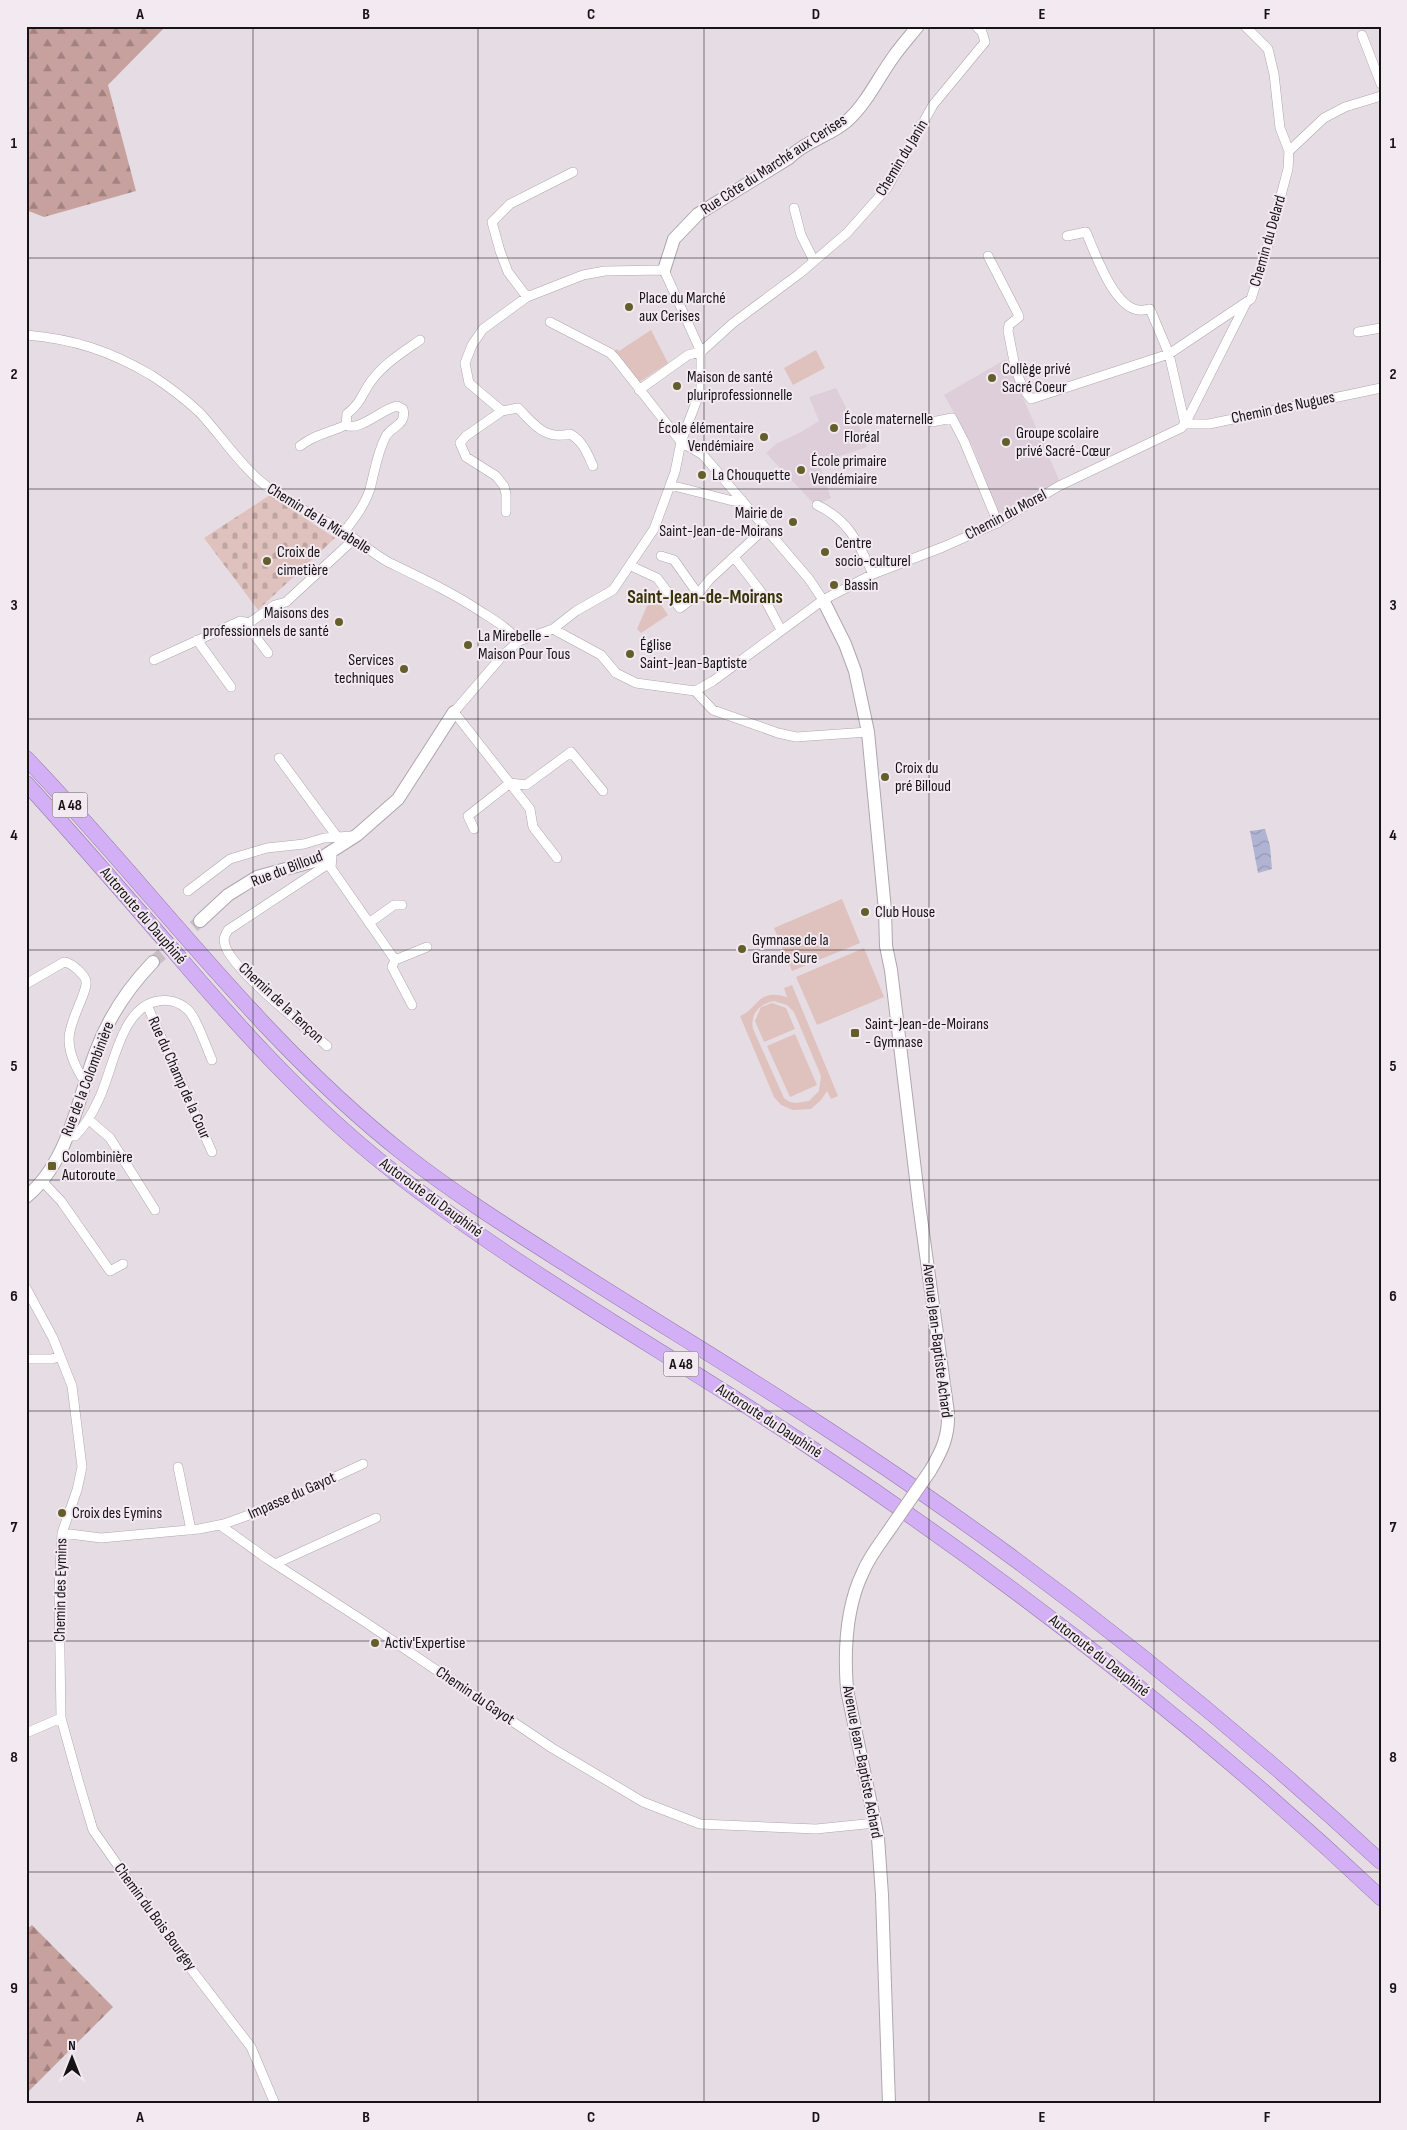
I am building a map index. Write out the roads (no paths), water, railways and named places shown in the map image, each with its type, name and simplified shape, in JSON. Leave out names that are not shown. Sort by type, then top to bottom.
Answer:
[{"type":"highway","name":"Autoroute du Dauphiné","points":[[26,758],[66,800],[264,1026],[332,1093],[372,1128],[446,1185],[500,1222],[820,1424],[929,1497],[1029,1569],[1111,1631],[1205,1708],[1288,1778],[1381,1862]]},
{"type":"highway","name":"Autoroute du Dauphiné","points":[[26,783],[248,1036],[320,1109],[388,1168],[480,1235],[808,1446],[970,1557],[1083,1642],[1199,1736],[1248,1777],[1381,1898]]},
{"type":"street","name":"Rue Côte du Marché aux Cerises","points":[[664,270],[674,239],[698,214],[789,158],[802,147],[837,129],[847,121],[863,105],[895,55],[918,26]]},
{"type":"street","name":"Chemin du Janin","points":[[639,390],[688,355],[701,352],[733,324],[848,233],[887,188],[933,105],[985,42],[982,32],[976,26]]},
{"type":"street","points":[[1245,26],[1268,49],[1274,74],[1280,128],[1289,151],[1324,118],[1345,107],[1381,96]]},
{"type":"street","points":[[1362,35],[1381,84]]},
{"type":"street","name":"Chemin du Delard","points":[[988,256],[1019,317],[1009,325],[1008,331],[1017,374],[1026,394],[1031,399],[1169,354],[1252,298],[1288,169],[1289,151]]},
{"type":"street","points":[[527,297],[508,272],[492,222],[510,204],[573,172]]},
{"type":"street","points":[[794,208],[801,235],[814,261]]},
{"type":"street","points":[[1067,236],[1086,232],[1106,278],[1120,300],[1138,311],[1150,309],[1169,354],[1185,424]]},
{"type":"street","points":[[502,411],[469,384],[465,363],[472,344],[483,329],[527,297],[583,275],[605,271],[664,270],[701,352],[701,389],[682,442],[675,472],[654,529],[614,590],[576,611],[553,629],[519,641],[502,655],[454,712],[530,809],[533,828],[558,858]]},
{"type":"street","points":[[1185,424],[1246,303]]},
{"type":"street","points":[[550,322],[610,353],[682,442],[703,455],[742,500],[810,579],[823,600]]},
{"type":"street","points":[[1358,332],[1381,328]]},
{"type":"street","name":"Chemin de la Mirabelle","points":[[26,335],[73,341],[96,348],[152,376],[181,396],[200,413],[236,457],[259,481],[283,499],[344,532],[388,561],[448,590],[508,630],[519,641]]},
{"type":"street","points":[[346,425],[347,414],[361,400],[371,381],[387,364],[420,340]]},
{"type":"street","name":"Chemin des Nugues","points":[[1185,424],[1209,424],[1381,388]]},
{"type":"street","points":[[300,446],[312,436],[333,431],[346,425],[350,427],[358,426],[389,408],[397,406],[403,409],[402,422],[387,434],[376,460],[370,490],[364,503],[344,532]]},
{"type":"street","points":[[506,512],[504,486],[496,476],[466,456],[460,443],[466,436],[502,411],[518,408],[539,430],[558,437],[570,434],[577,438],[586,450],[593,466]]},
{"type":"street","points":[[932,422],[952,418],[964,441],[998,523]]},
{"type":"street","name":"Chemin du Morel","points":[[695,691],[713,681],[823,600],[873,574],[998,523],[1059,486],[1181,428],[1185,424]]},
{"type":"street","points":[[670,485],[733,501],[742,500]]},
{"type":"street","points":[[817,505],[841,520],[854,535],[873,574]]},
{"type":"street","points":[[631,566],[657,578],[680,608],[698,594],[710,579],[765,528]]},
{"type":"street","points":[[154,660],[240,621],[249,623],[275,605],[286,602],[354,540]]},
{"type":"street","points":[[662,556],[674,560],[698,594]]},
{"type":"street","points":[[734,557],[761,592],[781,630]]},
{"type":"street","name":"Avenue Jean-Baptiste Achard","points":[[823,600],[845,644],[855,670],[868,732],[885,910],[886,946],[891,970],[919,1204],[948,1413],[943,1450],[872,1556],[856,1587],[851,1604],[847,1647],[847,1690],[875,1823],[882,1895],[888,2104]]},
{"type":"street","points":[[249,623],[248,628],[268,653]]},
{"type":"street","points":[[553,629],[601,655],[616,673],[636,684],[695,691],[713,710],[778,733],[796,737],[868,732]]},
{"type":"street","points":[[197,640],[231,687]]},
{"type":"street","name":"Rue du Billoud","points":[[200,921],[228,895],[257,877],[318,860],[358,835],[398,799],[454,712]]},
{"type":"street","points":[[474,829],[468,816],[510,783],[526,785],[571,752],[603,791]]},
{"type":"street","points":[[278,758],[338,838]]},
{"type":"street","points":[[188,891],[230,859],[267,848],[304,844],[324,838],[358,835]]},
{"type":"street","points":[[333,851],[331,868],[395,960]]},
{"type":"street","name":"Chemin de la Tençon","points":[[327,1046],[272,999],[246,973],[228,950],[224,940],[228,930],[325,866],[333,851]]},
{"type":"street","points":[[369,923],[394,905],[402,905]]},
{"type":"street","points":[[412,1005],[392,967],[395,960],[427,947]]},
{"type":"street","points":[[26,984],[64,962],[70,963],[84,976],[86,980],[85,990],[71,1021],[69,1040],[75,1067],[85,1082]]},
{"type":"street","name":"Rue de la Colombinière","points":[[26,1197],[43,1182],[67,1136],[85,1082],[111,1017],[125,994],[153,962]]},
{"type":"street","name":"Rue du Champ de la Cour","points":[[67,1136],[75,1136],[88,1118],[98,1100],[131,1018],[147,1005],[166,1000],[176,1002],[187,1009],[212,1060]]},
{"type":"street","name":"Rue du Champ de la Cour","points":[[147,1005],[212,1152]]},
{"type":"street","points":[[88,1118],[110,1138],[155,1210]]},
{"type":"street","points":[[43,1182],[62,1201],[110,1272],[123,1264]]},
{"type":"street","name":"Chemin des Eymins","points":[[26,1288],[53,1338],[72,1386],[82,1467],[77,1490],[62,1534],[59,1589],[61,1718]]},
{"type":"street","points":[[26,1359],[52,1359],[60,1356]]},
{"type":"street","name":"Impasse du Gayot","points":[[220,1525],[268,1508],[363,1464]]},
{"type":"street","points":[[178,1467],[191,1530]]},
{"type":"street","points":[[275,1564],[376,1518]]},
{"type":"street","points":[[62,1534],[101,1538],[191,1530],[220,1525]]},
{"type":"street","name":"Chemin du Gayot","points":[[220,1525],[275,1564],[552,1748],[643,1802],[700,1824],[816,1830],[875,1823]]},
{"type":"street","points":[[26,1733],[61,1718]]},
{"type":"street","name":"Chemin du Bois Bourgey","points":[[61,1718],[93,1830],[188,1965],[251,2047],[275,2104]]},
{"type":"water","points":[[1265,829],[1270,846],[1272,869],[1258,873],[1250,831]]},
{"type":"tunnel","points":[[153,962],[200,921]]},
{"type":"place","name":"Place du Marché aux Cerises","points":[[629,307]]},
{"type":"place","name":"Collège privé Sacré Coeur","points":[[992,378]]},
{"type":"place","name":"Maison de santé pluriprofessionnelle","points":[[677,386]]},
{"type":"place","name":"École maternelle Floréal","points":[[834,428]]},
{"type":"place","name":"École élémentaire Vendémiaire","points":[[764,437]]},
{"type":"place","name":"Groupe scolaire privé Sacré-Cœur","points":[[1006,442]]},
{"type":"place","name":"École primaire Vendémiaire","points":[[801,470]]},
{"type":"place","name":"La Chouquette","points":[[702,475]]},
{"type":"place","name":"Mairie de Saint-Jean-de-Moirans","points":[[793,522]]},
{"type":"place","name":"Centre socio-culturel","points":[[825,552]]},
{"type":"place","name":"Croix de cimetière","points":[[267,561]]},
{"type":"place","name":"Bassin","points":[[834,585]]},
{"type":"place","name":"Maisons des professionnels de santé","points":[[339,622]]},
{"type":"place","name":"La Mirebelle - Maison Pour Tous","points":[[468,645]]},
{"type":"place","name":"Église Saint-Jean-Baptiste","points":[[630,654]]},
{"type":"place","name":"Services techniques","points":[[404,669]]},
{"type":"place","name":"Croix du pré Billoud","points":[[885,777]]},
{"type":"place","name":"Club House","points":[[865,912]]},
{"type":"place","name":"Gymnase de la Grande Sure","points":[[742,949]]},
{"type":"place","name":"Saint-Jean-de-Moirans - Gymnase","points":[[855,1033]]},
{"type":"place","name":"Colombinière Autoroute","points":[[52,1166]]},
{"type":"place","name":"Croix des Eymins","points":[[62,1513]]},
{"type":"place","name":"Activ'Expertise","points":[[375,1643]]},
{"type":"district","name":"Saint-Jean-de-Moirans","points":[[705,597]]}]
